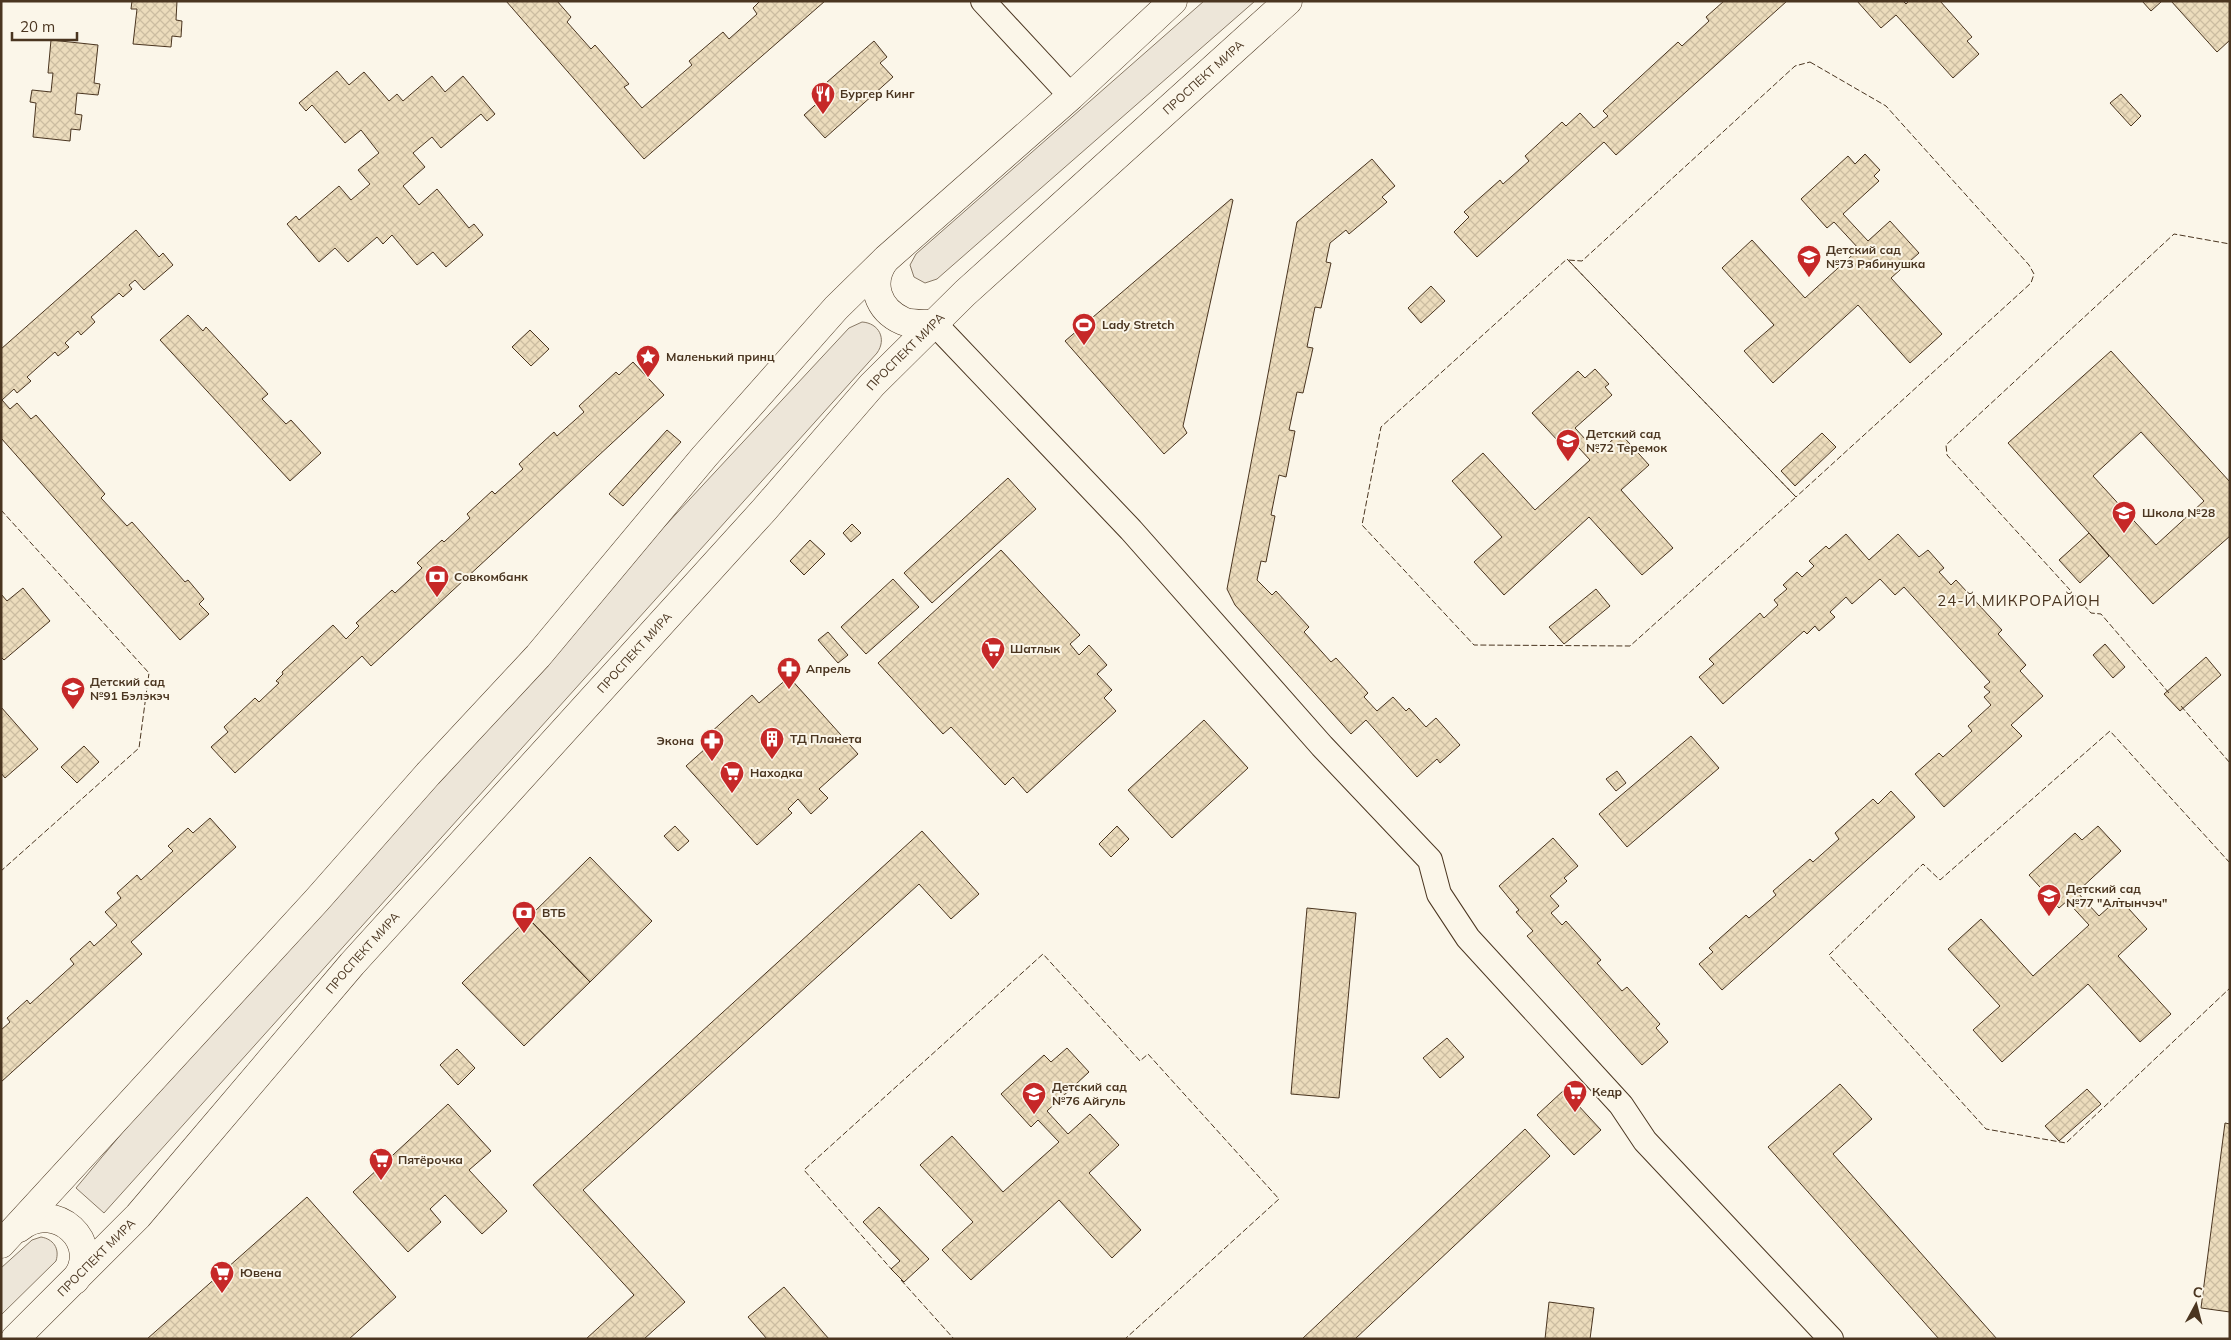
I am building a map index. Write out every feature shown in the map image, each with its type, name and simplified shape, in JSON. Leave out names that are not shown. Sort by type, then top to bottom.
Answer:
[{"type":"main road","points":[[9,1236],[317,900],[428,774],[538,656],[704,458],[836,308],[886,259],[1071,96],[1173,1]]},
{"type":"main road","name":"ПРОСПЕКТ МИРА","points":[[15,1339],[138,1216],[352,964],[757,518],[872,386],[966,293],[1288,1]]},
{"type":"main road","points":[[886,259],[877,278],[877,292],[882,305],[893,315],[905,322],[935,324]]},
{"type":"main road","points":[[9,1236],[30,1220],[44,1218],[59,1220],[72,1228],[80,1241],[83,1255],[80,1270],[72,1283]]},
{"type":"street","points":[[983,1],[1071,96]]},
{"type":"street","points":[[935,324],[1132,530],[1322,746],[1430,860],[1440,894],[1468,938],[1621,1105],[1645,1141],[1831,1339]]},
{"type":"shaded area","points":[[1204,1],[1255,1],[937,279],[925,283],[914,277],[910,265],[916,254]]},
{"type":"shaded area","points":[[862,322],[873,325],[880,333],[881,342],[877,353],[104,1213],[76,1188],[317,900],[849,328]]},
{"type":"shaded area","points":[[41,1237],[52,1242],[56,1248],[56,1261],[1,1315],[1,1268],[32,1240]]},
{"type":"building","points":[[132,1],[177,1],[176,20],[182,21],[181,37],[172,36],[171,47],[133,44],[137,9],[131,9]]},
{"type":"building","points":[[506,1],[557,1],[571,17],[567,22],[591,49],[595,45],[629,84],[624,87],[642,108],[692,65],[689,61],[723,32],[729,39],[757,14],[753,8],[760,1],[825,1],[644,159]]},
{"type":"building","points":[[1724,1],[1787,1],[1616,155],[1604,142],[1477,257],[1454,232],[1469,217],[1464,212],[1500,180],[1503,184],[1529,161],[1525,156],[1562,122],[1566,126],[1580,113],[1594,128],[1608,116],[1603,111],[1678,42],[1682,46],[1709,21],[1706,17]]},
{"type":"building","points":[[1857,1],[1903,1],[1906,4],[1909,1],[1940,1],[1972,37],[1967,41],[1979,54],[1953,78],[1896,15],[1881,28]]},
{"type":"building","points":[[2142,1],[2162,1],[2151,11]]},
{"type":"building","points":[[2171,1],[2230,1],[2230,40],[2217,52]]},
{"type":"building","points":[[51,40],[98,45],[94,83],[100,84],[98,95],[77,93],[75,114],[82,115],[80,130],[71,129],[70,141],[33,137],[36,103],[30,102],[32,90],[51,92],[53,73],[48,73]]},
{"type":"building","points":[[874,41],[887,57],[880,63],[893,77],[825,138],[804,115],[832,90],[826,83]]},
{"type":"building","points":[[337,71],[349,85],[364,72],[389,101],[397,94],[403,101],[432,76],[445,92],[463,76],[495,114],[487,121],[481,114],[441,148],[432,137],[413,153],[425,167],[403,186],[419,205],[437,189],[469,228],[474,224],[483,235],[446,267],[433,252],[417,265],[392,235],[383,244],[377,237],[348,262],[335,248],[319,262],[287,224],[296,216],[299,220],[339,186],[351,200],[370,184],[358,170],[379,153],[361,130],[345,143],[312,105],[306,111],[299,103]]},
{"type":"building","points":[[2121,94],[2141,116],[2131,126],[2110,103]]},
{"type":"building","points":[[1865,154],[1880,170],[1874,176],[1879,181],[1843,214],[1868,241],[1890,221],[1919,253],[1891,278],[1942,334],[1910,363],[1858,305],[1773,383],[1744,351],[1774,325],[1722,268],[1752,240],[1805,298],[1859,249],[1834,222],[1827,228],[1801,199],[1848,156],[1855,164]]},
{"type":"building","points":[[1372,159],[1395,186],[1382,197],[1387,202],[1349,234],[1346,230],[1330,243],[1326,262],[1331,263],[1321,308],[1315,307],[1307,347],[1313,348],[1303,393],[1297,392],[1289,430],[1295,431],[1286,477],[1279,475],[1271,515],[1275,516],[1266,562],[1261,561],[1257,580],[1272,595],[1276,591],[1309,627],[1304,632],[1331,662],[1336,658],[1368,693],[1364,697],[1377,711],[1393,697],[1406,711],[1409,708],[1426,727],[1436,718],[1460,745],[1440,763],[1437,759],[1417,777],[1366,720],[1351,734],[1235,605],[1227,589],[1297,222]]},
{"type":"building","points":[[1231,199],[1233,200],[1183,426],[1187,433],[1164,454],[1065,341]]},
{"type":"building","points":[[136,230],[159,257],[163,253],[173,265],[144,290],[135,280],[129,285],[132,289],[123,297],[119,293],[91,317],[95,322],[81,335],[78,331],[65,343],[69,347],[58,356],[55,352],[27,377],[31,381],[17,393],[14,389],[2,400],[10,409],[17,403],[31,419],[36,415],[105,494],[101,498],[127,526],[132,522],[185,582],[188,580],[204,599],[199,604],[209,614],[180,640],[1,438],[1,349]]},
{"type":"building","points":[[1431,286],[1445,301],[1421,323],[1408,308]]},
{"type":"building","points":[[188,315],[203,331],[206,327],[268,394],[262,399],[286,424],[291,420],[321,453],[290,481],[160,340]]},
{"type":"building","points":[[530,330],[549,349],[531,366],[512,347]]},
{"type":"building","points":[[2111,351],[2230,482],[2230,536],[2153,604],[2008,443]],"holes":[[[2141,432],[2204,501],[2156,545],[2093,476]]]},
{"type":"building","points":[[633,362],[664,395],[371,666],[362,656],[235,773],[211,747],[228,732],[224,727],[255,698],[259,702],[279,683],[276,681],[283,674],[282,672],[333,625],[346,639],[359,626],[356,623],[392,590],[395,593],[422,568],[417,563],[470,518],[467,514],[492,491],[495,494],[523,469],[519,464],[554,432],[557,436],[584,412],[579,406],[616,372],[619,375]]},
{"type":"building","points":[[1595,369],[1609,384],[1605,387],[1612,395],[1575,428],[1598,453],[1620,433],[1649,465],[1621,490],[1673,548],[1642,575],[1589,517],[1504,595],[1474,562],[1502,537],[1452,481],[1483,453],[1535,510],[1590,460],[1567,435],[1559,442],[1532,413],[1578,371],[1585,378]]},
{"type":"building","points":[[667,430],[681,442],[623,506],[609,494]]},
{"type":"building","points":[[1822,433],[1836,447],[1795,486],[1781,471]]},
{"type":"building","points":[[1008,478],[1036,509],[932,603],[904,573]]},
{"type":"building","points":[[852,524],[861,533],[851,542],[843,533]]},
{"type":"building","points":[[2089,533],[2109,556],[2080,583],[2059,560]]},
{"type":"building","points":[[1846,534],[1869,560],[1898,534],[1919,557],[1928,550],[1944,568],[1939,572],[1951,585],[1956,580],[2002,630],[1998,634],[2026,665],[2020,671],[2043,696],[2011,725],[2022,736],[1944,807],[1915,774],[1939,753],[1943,757],[1972,731],[1968,726],[1991,705],[1984,697],[1990,692],[1984,687],[1990,682],[1904,587],[1895,595],[1880,579],[1852,604],[1846,597],[1830,612],[1835,617],[1819,631],[1815,626],[1807,634],[1804,631],[1723,704],[1699,677],[1714,664],[1709,659],[1760,613],[1764,618],[1778,605],[1774,600],[1787,589],[1783,585],[1797,572],[1802,577],[1814,566],[1809,561],[1826,546],[1829,549]]},
{"type":"building","points":[[810,540],[825,554],[804,575],[790,561]]},
{"type":"building","name":"Шатлык","points":[[1001,550],[1080,635],[1070,644],[1079,655],[1089,645],[1107,665],[1097,674],[1112,690],[1104,698],[1116,711],[1027,793],[1013,777],[1005,785],[951,727],[943,734],[878,663]]},
{"type":"building","points":[[893,579],[919,607],[866,654],[841,627]]},
{"type":"building","points":[[23,588],[50,621],[4,660],[1,657],[1,594],[7,601]]},
{"type":"building","points":[[1596,589],[1610,606],[1564,644],[1549,627]]},
{"type":"building","points":[[828,632],[848,655],[838,663],[818,640]]},
{"type":"building","points":[[2105,644],[2125,667],[2113,678],[2093,655]]},
{"type":"building","points":[[2206,657],[2221,675],[2180,711],[2164,694]]},
{"type":"building","name":"ТД Планета","points":[[789,677],[858,754],[819,789],[828,798],[811,814],[798,799],[788,809],[792,813],[757,845],[686,766],[715,740],[709,734],[752,695],[759,703]]},
{"type":"building","points":[[1,707],[38,749],[5,778],[1,773]]},
{"type":"building","points":[[1204,720],[1248,768],[1172,838],[1128,790]]},
{"type":"building","points":[[1691,736],[1719,768],[1627,847],[1599,814]]},
{"type":"building","points":[[84,746],[99,762],[77,783],[61,767]]},
{"type":"building","points":[[1617,771],[1626,783],[1616,791],[1606,779]]},
{"type":"building","points":[[1891,791],[1915,817],[1722,990],[1699,964],[1713,952],[1709,948],[1746,915],[1749,918],[1776,895],[1773,891],[1810,859],[1813,862],[1839,839],[1835,833],[1873,799],[1878,804]]},
{"type":"building","points":[[210,818],[236,847],[131,942],[142,954],[1,1082],[1,1030],[10,1022],[7,1018],[27,1000],[30,1004],[74,964],[70,959],[90,941],[94,946],[117,925],[105,912],[121,898],[117,893],[137,875],[141,880],[173,851],[168,846],[188,828],[193,833]]},
{"type":"building","points":[[675,826],[689,841],[678,851],[664,836]]},
{"type":"building","points":[[1117,826],[1129,839],[1111,857],[1099,844]]},
{"type":"building","points":[[2098,826],[2121,851],[2077,892],[2099,916],[2119,898],[2147,929],[2118,956],[2171,1014],[2140,1042],[2088,984],[2002,1062],[1973,1030],[2000,1006],[1948,949],[1981,919],[2033,976],[2089,925],[2067,901],[2059,908],[2029,875],[2075,833],[2082,840]]},
{"type":"building","points":[[922,831],[979,894],[951,919],[919,884],[583,1190],[685,1302],[644,1339],[586,1339],[634,1295],[533,1185]]},
{"type":"building","points":[[1553,838],[1578,866],[1564,878],[1567,881],[1550,896],[1559,906],[1551,913],[1562,925],[1566,921],[1601,960],[1597,963],[1622,991],[1627,987],[1660,1024],[1656,1028],[1668,1042],[1642,1065],[1527,936],[1533,931],[1516,912],[1519,910],[1499,886]]},
{"type":"building","points":[[590,857],[652,921],[590,982],[528,918]]},
{"type":"building","points":[[1307,908],[1356,913],[1339,1098],[1291,1094]]},
{"type":"building","points":[[528,918],[590,982],[524,1046],[462,983]]},
{"type":"building","points":[[1447,1038],[1464,1057],[1440,1078],[1423,1058]]},
{"type":"building","points":[[1067,1048],[1089,1072],[1047,1111],[1068,1134],[1090,1114],[1119,1145],[1089,1173],[1141,1230],[1112,1258],[1059,1200],[971,1280],[942,1250],[973,1222],[920,1165],[952,1136],[1003,1192],[1059,1142],[1038,1120],[1031,1127],[1001,1094],[1044,1055],[1051,1062]]},
{"type":"building","points":[[457,1049],[475,1068],[458,1085],[440,1065]]},
{"type":"building","points":[[1840,1084],[1872,1119],[1833,1154],[1997,1339],[1939,1339],[1768,1147]]},
{"type":"building","points":[[2087,1089],[2101,1104],[2059,1141],[2045,1126]]},
{"type":"building","points":[[1564,1090],[1601,1130],[1574,1155],[1537,1115]]},
{"type":"building","points":[[448,1104],[491,1151],[469,1170],[507,1211],[482,1234],[445,1195],[430,1209],[441,1222],[408,1252],[353,1192]]},
{"type":"building","points":[[2225,1123],[2230,1124],[2230,1312],[2201,1308]]},
{"type":"building","points":[[1525,1129],[1550,1156],[1355,1339],[1302,1339]]},
{"type":"building","points":[[307,1197],[396,1297],[349,1339],[147,1339]]},
{"type":"building","points":[[879,1207],[929,1259],[904,1282],[891,1269],[900,1261],[863,1222]]},
{"type":"building","points":[[784,1287],[829,1339],[767,1339],[748,1317]]},
{"type":"building","points":[[1549,1302],[1594,1308],[1590,1339],[1545,1339]]},
{"type":"fence","points":[[1810,62],[1886,106],[2029,265],[2034,274],[2031,283],[1796,497],[1568,260],[1582,261],[1795,66],[1810,62]]},
{"type":"fence","points":[[2169,693],[2101,614],[2091,613],[1947,455],[1946,445],[2174,234],[2230,244]]},
{"type":"fence","points":[[1567,259],[1796,497],[1630,646],[1474,645],[1362,525],[1381,427],[1567,259]]},
{"type":"fence","points":[[1,510],[149,673],[139,748],[1,871]]},
{"type":"fence","points":[[2181,706],[2230,763]]},
{"type":"fence","points":[[2230,863],[2110,731],[1940,880],[1923,864],[1829,955],[1986,1129],[2066,1143],[2230,988]]},
{"type":"fence","points":[[893,1271],[804,1170],[1043,954],[1140,1061],[1148,1054],[1279,1199],[1125,1339]]},
{"type":"fence","points":[[901,1280],[954,1339]]},
{"type":"place","name":"Бургер Кинг","points":[[823,115]]},
{"type":"place","name":"Детский сад №73 Рябинушка","points":[[1809,278]]},
{"type":"place","name":"Lady Stretch","points":[[1084,346]]},
{"type":"place","name":"Маленький принц","points":[[648,378]]},
{"type":"place","name":"Детский сад №72 Теремок","points":[[1568,462]]},
{"type":"place","name":"Школа №28","points":[[2124,534]]},
{"type":"place","name":"Совкомбанк","points":[[437,598]]},
{"type":"place","name":"Шатлык","points":[[993,670]]},
{"type":"place","name":"Апрель","points":[[789,690]]},
{"type":"place","name":"Детский сад №91 Бэлэкэч","points":[[73,710]]},
{"type":"place","name":"ТД Планета","points":[[772,760]]},
{"type":"place","name":"Экона","points":[[712,762]]},
{"type":"place","name":"Находка","points":[[732,794]]},
{"type":"place","name":"Детский сад №77 \"Алтынчэч\"","points":[[2049,917]]},
{"type":"place","name":"ВТБ","points":[[524,934]]},
{"type":"place","name":"Кедр","points":[[1575,1113]]},
{"type":"place","name":"Детский сад №76 Айгуль","points":[[1034,1115]]},
{"type":"place","name":"Пятёрочка","points":[[381,1181]]},
{"type":"place","name":"Ювена","points":[[222,1294]]},
{"type":"district","name":"24-Й МИКРОРАЙОН","points":[[2019,601]]}]
